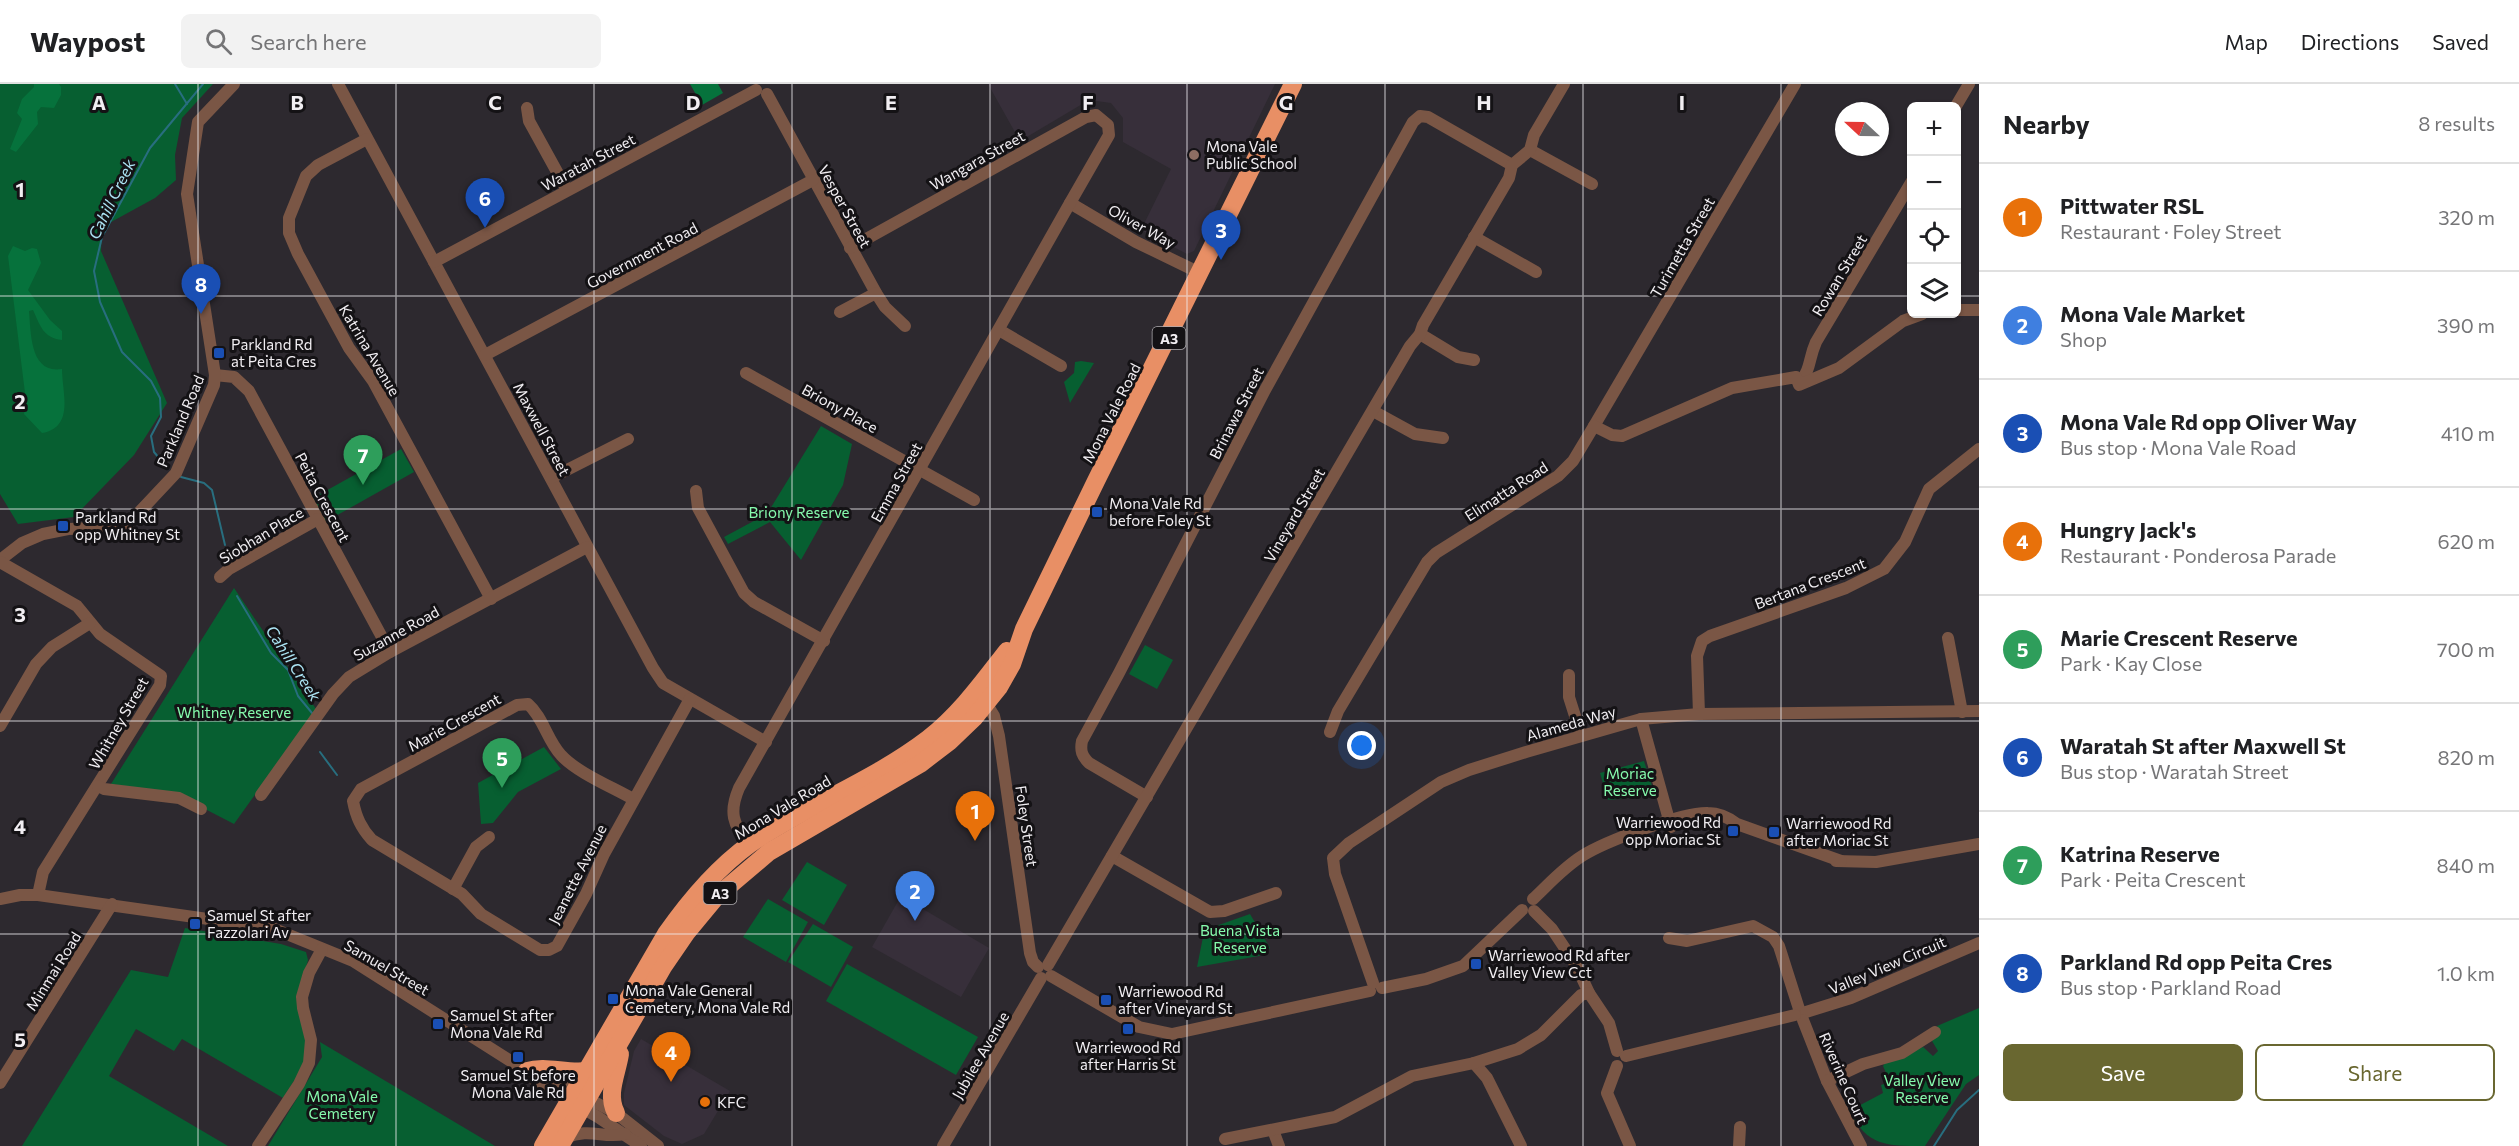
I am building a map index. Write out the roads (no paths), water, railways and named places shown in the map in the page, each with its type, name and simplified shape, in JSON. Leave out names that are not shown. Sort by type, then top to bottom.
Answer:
[{"type":"highway","name":"Mona Vale Road","points":[[543,1146],[619,1043],[673,951],[716,897],[746,869],[779,846],[920,764],[950,741],[982,697],[1024,629],[1293,84]]},
{"type":"highway","name":"Mona Vale Road","points":[[562,1142],[586,1071],[681,913],[706,884],[748,846],[889,766],[982,697]]},
{"type":"highway","points":[[716,897],[725,880],[746,857],[748,846],[754,850],[765,846],[779,846]]},
{"type":"highway","points":[[616,1113],[611,1094],[620,1055],[619,1043]]},
{"type":"highway","points":[[529,1072],[537,1068],[564,1072],[586,1071]]},
{"type":"street","name":"Parkland Road","points":[[0,561],[22,543],[43,534],[76,529],[117,527],[130,522],[171,479],[180,465],[215,375],[187,194],[198,122],[234,84]]},
{"type":"street","name":"Maxwell Street","points":[[338,84],[653,668],[663,683],[766,742]]},
{"type":"street","name":"Vineyard Street","points":[[1045,971],[1410,346],[1420,334],[1423,325],[1509,178],[1512,165],[1530,150],[1534,135],[1564,84]]},
{"type":"street","name":"Turimetta Street","points":[[1594,426],[1795,84]]},
{"type":"street","points":[[1958,102],[1969,84]]},
{"type":"street","name":"Vesper Street","points":[[763,88],[876,293],[885,307],[905,326]]},
{"type":"street","name":"Waratah Street","points":[[434,262],[763,88]]},
{"type":"street","points":[[527,108],[529,121],[567,190]]},
{"type":"street","name":"Wangara Street","points":[[850,248],[1086,117],[1091,115],[1101,118],[1108,125],[1108,135]]},
{"type":"street","name":"Brinawa Street","points":[[1147,797],[1089,763],[1083,757],[1082,741],[1270,380],[1413,122],[1420,116],[1428,117],[1512,165]]},
{"type":"street","name":"Emma Street","points":[[748,846],[735,823],[733,802],[1108,135]]},
{"type":"street","name":"Katrina Avenue","points":[[367,139],[318,165],[306,176],[289,218],[289,233],[349,348],[373,381],[490,599]]},
{"type":"street","points":[[1530,150],[1592,184]]},
{"type":"street","name":"Government Road","points":[[485,355],[813,180]]},
{"type":"street","name":"Rowan Street","points":[[1799,385],[1810,370],[1811,356],[1816,342],[1907,188]]},
{"type":"street","name":"Oliver Way","points":[[1071,203],[1136,242],[1200,273]]},
{"type":"street","points":[[1474,237],[1536,272]]},
{"type":"street","points":[[840,312],[876,293]]},
{"type":"street","points":[[1961,310],[1979,310]]},
{"type":"street","points":[[1594,426],[1612,435],[1622,436],[1732,388],[1796,377],[1799,385],[1839,369],[1904,321],[1912,318]]},
{"type":"street","points":[[999,330],[1061,366]]},
{"type":"street","points":[[1420,334],[1458,357],[1474,360]]},
{"type":"street","name":"Briony Place","points":[[746,373],[974,500]]},
{"type":"street","name":"Peita Crescent","points":[[215,375],[234,377],[249,391],[390,652]]},
{"type":"street","points":[[1373,411],[1415,435],[1443,438]]},
{"type":"street","name":"Elimatta Road","points":[[1330,732],[1351,689],[1427,562],[1436,553],[1558,476],[1573,461],[1594,426]]},
{"type":"street","points":[[551,478],[628,439]]},
{"type":"street","name":"Bertana Crescent","points":[[1699,714],[1697,656],[1702,641],[1710,636],[1846,588],[1884,568],[1905,542],[1929,489],[1936,481],[1979,449]]},
{"type":"street","points":[[696,491],[698,508],[744,593],[754,602],[824,640]]},
{"type":"street","name":"Siobhan Place","points":[[220,577],[230,568],[318,519]]},
{"type":"street","name":"Suzanne Road","points":[[261,795],[333,694],[349,677],[390,652],[587,547]]},
{"type":"street","name":"Whitney Street","points":[[0,561],[77,606],[100,634],[161,676],[160,685],[43,872],[38,895]]},
{"type":"street","points":[[0,726],[36,663],[52,647],[90,623]]},
{"type":"street","points":[[1948,639],[1962,712]]},
{"type":"street","points":[[1569,675],[1569,697],[1581,735]]},
{"type":"street","name":"Foley Street","points":[[982,697],[993,716],[999,736],[1030,953],[1033,962],[1045,971]]},
{"type":"street","name":"Jeanette Avenue","points":[[361,789],[353,801],[356,816],[372,840],[462,894],[481,914],[540,950],[549,950],[557,946],[586,894],[633,799],[690,699]]},
{"type":"street","name":"Marie Crescent","points":[[361,789],[517,705],[528,704],[536,711],[548,740],[562,757],[633,799]]},
{"type":"street","name":"Alameda Way","points":[[1375,988],[1335,874],[1333,864],[1336,854],[1441,782],[1469,770],[1641,719],[1699,714],[1979,711]]},
{"type":"street","points":[[1641,719],[1670,825]]},
{"type":"street","points":[[98,786],[104,789],[179,798],[201,809]]},
{"type":"street","points":[[1045,971],[1139,1027],[1172,1034],[1375,988],[1426,979],[1463,966],[1530,907],[1570,864],[1588,852],[1706,813],[1728,818],[1737,824],[1794,845],[1808,847],[1841,861],[1876,862],[1979,844]]},
{"type":"street","points":[[453,889],[476,847],[489,837]]},
{"type":"street","points":[[1936,850],[1979,837]]},
{"type":"street","points":[[1112,856],[1206,911],[1224,911],[1276,893]]},
{"type":"street","name":"Samuel Street","points":[[0,899],[20,895],[38,895],[261,924],[353,961],[529,1072],[540,1075],[578,1100]]},
{"type":"street","name":"Minmai Road","points":[[0,1083],[112,904]]},
{"type":"street","points":[[1530,907],[1552,929],[1576,965],[1589,993],[1609,1023],[1622,1053],[1612,1054],[1611,1059],[1617,1066],[1607,1093],[1630,1146]]},
{"type":"street","name":"Riverine Court","points":[[1669,938],[1687,941],[1753,926],[1773,937],[1779,946],[1801,1014],[1827,1081],[1861,1146]]},
{"type":"street","name":"Valley View Circuit","points":[[1622,1053],[1801,1014],[1851,998],[1979,943]]},
{"type":"street","points":[[258,1146],[302,1078],[309,1063],[311,1040],[302,997],[309,973],[322,949]]},
{"type":"street","name":"Jubilee Avenue","points":[[944,1146],[1045,971]]},
{"type":"street","points":[[1225,1139],[1335,1117],[1412,1076],[1474,1063],[1518,1049],[1540,1035],[1581,995],[1589,993]]},
{"type":"street","points":[[1827,1081],[1863,1064],[1902,1053],[1935,1032]]},
{"type":"street","points":[[1474,1063],[1487,1078],[1521,1146]]},
{"type":"street","points":[[578,1100],[616,1113],[658,1146]]},
{"type":"street","points":[[578,1100],[641,1146]]},
{"type":"street","points":[[1739,1146],[1740,1127]]},
{"type":"street","points":[[1273,1130],[1280,1146]]},
{"type":"street","points":[[562,1142],[589,1132],[614,1136],[625,1134]]},
{"type":"waterway","points":[[175,84],[187,104]]},
{"type":"waterway","name":"Cahill Creek","points":[[164,464],[154,452],[151,436],[161,417],[160,398],[151,381],[122,352],[100,302],[94,271],[102,237],[150,148],[203,84]]},
{"type":"waterway","name":"Cahill Creek","points":[[181,477],[204,483],[212,490],[225,545]]},
{"type":"waterway","name":"Cahill Creek","points":[[237,596],[271,653],[288,670],[298,696],[312,713]]},
{"type":"waterway","name":"Cahill Creek","points":[[320,752],[337,775]]},
{"type":"waterway","points":[[1934,1146],[1957,1110],[1979,1090]]},
{"type":"place","name":"Mona Vale Public School","points":[[1194,155]]},
{"type":"place","name":"Waratah St after Maxwell St","points":[[485,228]]},
{"type":"place","name":"Mona Vale Rd opp Oliver Way","points":[[1221,260]]},
{"type":"place","name":"Parkland Rd opp Peita Cres","points":[[201,314]]},
{"type":"place","name":"Parkland Rd at Peita Cres","points":[[219,353]]},
{"type":"place","name":"Katrina Reserve","points":[[363,485]]},
{"type":"place","name":"Mona Vale Rd before Foley St","points":[[1097,512]]},
{"type":"place","name":"Parkland Rd opp Whitney St","points":[[63,526]]},
{"type":"place","name":"Marie Crescent Reserve","points":[[502,788]]},
{"type":"place","name":"Warriewood Rd opp Moriac St","points":[[1733,831]]},
{"type":"place","name":"Warriewood Rd after Moriac St","points":[[1774,832]]},
{"type":"place","name":"Pittwater RSL","points":[[975,841]]},
{"type":"place","name":"Mona Vale Market","points":[[915,921]]},
{"type":"place","name":"Samuel St after Fazzolari Av","points":[[195,924]]},
{"type":"place","name":"Warriewood Rd after Valley View Cct","points":[[1476,964]]},
{"type":"place","name":"Mona Vale General Cemetery, Mona Vale Rd","points":[[613,999]]},
{"type":"place","name":"Warriewood Rd after Vineyard St","points":[[1106,1000]]},
{"type":"place","name":"Samuel St after Mona Vale Rd","points":[[438,1024]]},
{"type":"place","name":"Warriewood Rd after Harris St","points":[[1128,1029]]},
{"type":"place","name":"Samuel St before Mona Vale Rd","points":[[518,1057]]},
{"type":"place","name":"Hungry Jack's","points":[[671,1082]]},
{"type":"place","name":"KFC","points":[[705,1102]]},
{"type":"park label","name":"Briony Reserve","points":[[799,512]]},
{"type":"park label","name":"Whitney Reserve","points":[[234,712]]},
{"type":"park label","name":"Moriac Reserve","points":[[1630,782]]},
{"type":"park label","name":"Buena Vista Reserve","points":[[1240,938]]},
{"type":"park label","name":"Valley View Reserve","points":[[1922,1088]]},
{"type":"park label","name":"Mona Vale Cemetery","points":[[342,1104]]}]
